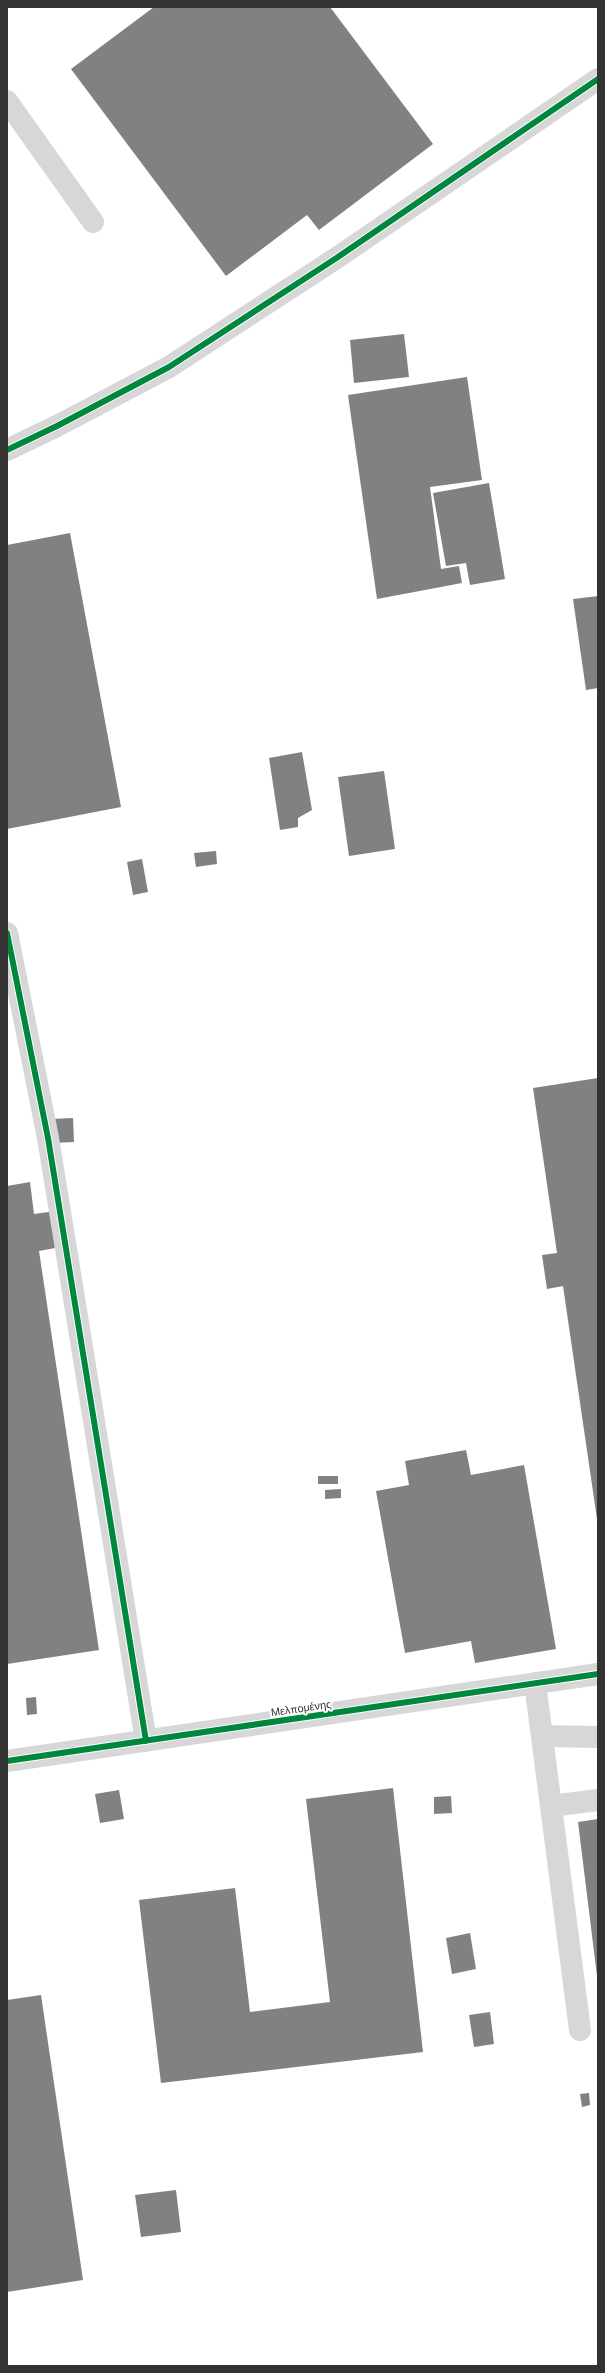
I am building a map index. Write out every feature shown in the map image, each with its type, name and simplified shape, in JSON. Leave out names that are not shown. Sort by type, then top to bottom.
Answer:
[{"type":"street","points":[[7,450],[57,426],[169,367],[338,256],[598,79]]},
{"type":"street","points":[[7,101],[92,222]]},
{"type":"street","points":[[7,933],[48,1138],[146,1741]]},
{"type":"street","name":"Μελπομένης","points":[[7,1761],[598,1674]]},
{"type":"street","points":[[535,1684],[580,2030]]},
{"type":"street","points":[[542,1736],[598,1737]]},
{"type":"street","points":[[551,1806],[598,1800]]},
{"type":"building","points":[[154,7],[330,7],[433,144],[319,230],[307,215],[226,276],[71,69]]},
{"type":"building","points":[[404,334],[409,377],[354,383],[350,340]]},
{"type":"building","points":[[467,377],[482,480],[430,487],[441,569],[459,566],[462,583],[377,599],[348,395]]},
{"type":"building","points":[[489,483],[505,579],[470,585],[466,563],[446,566],[433,493]]},
{"type":"building","points":[[70,533],[121,807],[7,829],[7,545]]},
{"type":"building","points":[[598,596],[598,688],[586,690],[573,599]]},
{"type":"building","points":[[302,752],[312,810],[298,818],[298,827],[280,830],[269,758]]},
{"type":"building","points":[[384,771],[395,849],[349,856],[338,777]]},
{"type":"building","points":[[216,851],[217,864],[196,867],[194,853]]},
{"type":"building","points":[[142,859],[148,892],[133,895],[127,862]]},
{"type":"building","points":[[598,1078],[597,1519],[563,1286],[547,1289],[542,1255],[557,1253],[533,1088]]},
{"type":"building","points":[[73,1118],[74,1142],[53,1143],[51,1119]]},
{"type":"building","points":[[30,1182],[34,1214],[56,1211],[61,1247],[39,1251],[99,1650],[7,1664],[7,1186]]},
{"type":"building","points":[[466,1450],[471,1475],[524,1465],[556,1649],[475,1663],[471,1641],[405,1653],[376,1491],[409,1485],[405,1461]]},
{"type":"building","points":[[318,1476],[338,1476],[338,1484],[318,1484]]},
{"type":"building","points":[[341,1489],[341,1498],[325,1499],[325,1490]]},
{"type":"building","points":[[36,1697],[37,1714],[27,1715],[26,1698]]},
{"type":"building","points":[[393,1788],[423,2052],[161,2083],[139,1900],[235,1888],[250,2012],[330,2002],[306,1799]]},
{"type":"building","points":[[119,1790],[124,1819],[100,1823],[95,1794]]},
{"type":"building","points":[[451,1796],[452,1813],[434,1814],[434,1797]]},
{"type":"building","points":[[598,1819],[598,1976],[597,1976],[578,1822]]},
{"type":"building","points":[[470,1933],[476,1969],[452,1974],[446,1938]]},
{"type":"building","points":[[41,1995],[83,2280],[7,2292],[7,2000]]},
{"type":"building","points":[[490,2012],[494,2044],[474,2047],[469,2015]]},
{"type":"building","points":[[589,2093],[590,2105],[582,2107],[580,2094]]},
{"type":"building","points":[[176,2190],[181,2232],[141,2237],[135,2195]]},
{"type":"cycle path","points":[[7,450],[57,426],[169,367],[338,257],[598,79]]},
{"type":"cycle path","points":[[7,933],[48,1138],[146,1741]]},
{"type":"cycle path","points":[[7,1761],[598,1674]]}]
